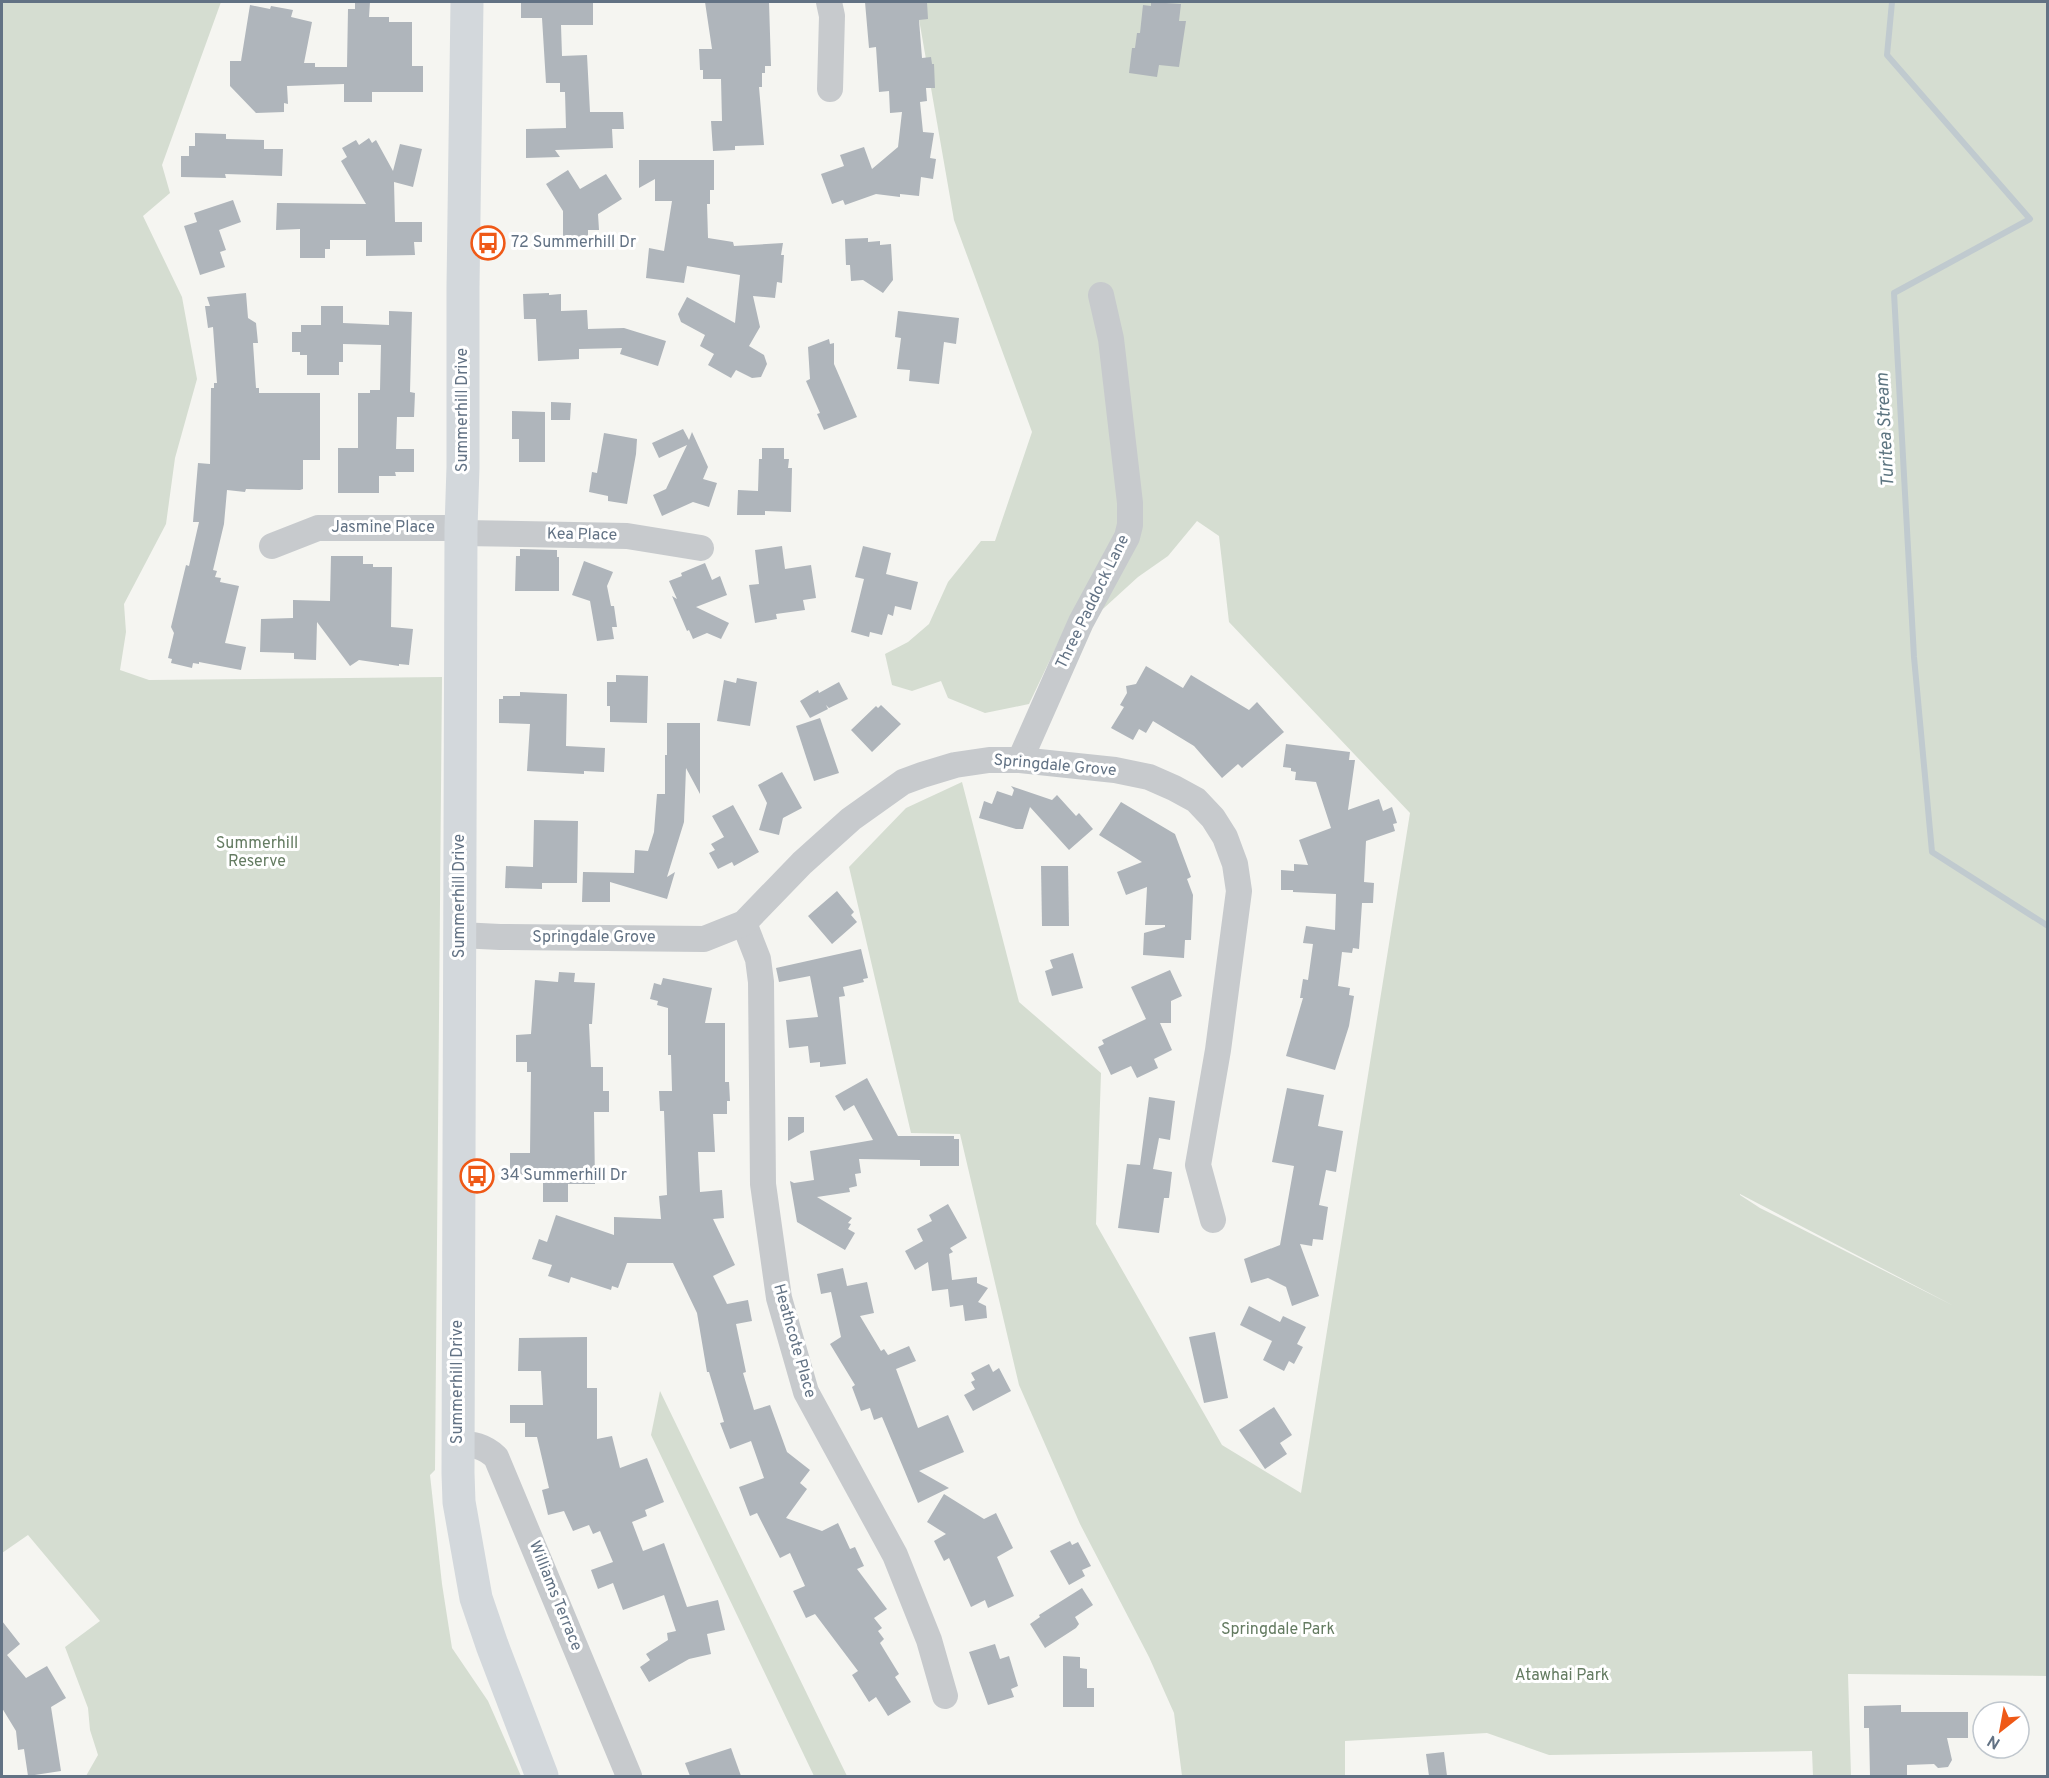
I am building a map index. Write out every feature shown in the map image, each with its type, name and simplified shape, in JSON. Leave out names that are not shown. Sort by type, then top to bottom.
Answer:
[{"type":"main road","name":"Summerhill Drive","points":[[466,2],[461,530],[457,1443],[459,1502],[476,1598],[542,1776]]},
{"type":"street","points":[[446,2],[466,2]]},
{"type":"street","points":[[830,2],[832,16],[830,89]]},
{"type":"street","name":"Three Paddock Lane","points":[[1020,760],[1081,622],[1121,549],[1130,525],[1130,503],[1111,339],[1101,295]]},
{"type":"street","name":"Jasmine Place","points":[[272,546],[318,528],[461,530]]},
{"type":"street","name":"Kea Place","points":[[461,530],[627,536],[701,548]]},
{"type":"street","name":"Springdale Grove","points":[[460,935],[500,938],[704,939],[744,924],[802,863],[851,819],[903,782],[955,765],[989,760],[1020,760],[1115,770],[1149,777],[1196,800],[1213,818],[1225,837],[1235,864],[1239,891],[1218,1050],[1198,1165],[1213,1220]]},
{"type":"street","name":"Heathcote Place","points":[[744,924],[758,959],[761,982],[763,1184],[779,1298],[806,1392],[895,1555],[929,1640],[945,1696]]},
{"type":"street","name":"Williams Terrace","points":[[457,1443],[487,1448],[496,1457],[629,1776]]},
{"type":"green space","name":"Summerhill Reserve","points":[[2,2],[221,2],[162,165],[170,193],[143,216],[182,297],[197,379],[175,458],[166,524],[124,604],[126,632],[120,670],[149,680],[442,677],[435,1470],[430,1475],[442,1584],[452,1648],[488,1701],[521,1776],[86,1776],[98,1755],[90,1730],[88,1708],[65,1647],[100,1621],[28,1535],[2,1553]]},
{"type":"green space","points":[[916,2],[2047,2],[2047,1676],[1848,1674],[1851,1776],[1813,1776],[1812,1751],[1549,1755],[1487,1733],[1345,1741],[1345,1776],[1182,1776],[1174,1713],[1149,1657],[1080,1524],[1019,1385],[960,1134],[911,1133],[849,867],[906,808],[962,782],[1019,1002],[1101,1073],[1096,1224],[1222,1445],[1301,1493],[1410,813],[1229,622],[1219,536],[1197,521],[1168,556],[1138,577],[1104,608],[1059,641],[1029,704],[985,713],[948,698],[941,681],[912,691],[892,685],[885,654],[908,642],[929,624],[948,582],[981,541],[995,541],[1032,432],[954,220]],"holes":[[[1740,1194],[1954,1306],[1760,1208]]]},
{"type":"green space","points":[[660,1391],[847,1776],[814,1776],[651,1435]]},
{"type":"building","points":[[355,2],[370,2],[369,17],[389,17],[389,22],[412,22],[412,66],[423,66],[423,92],[372,92],[372,102],[344,102],[344,84],[287,86],[288,104],[284,103],[284,112],[256,113],[230,86],[230,61],[241,61],[250,5],[293,10],[291,17],[312,22],[304,63],[315,63],[315,67],[347,67],[348,9],[355,9]]},
{"type":"building","points":[[521,2],[593,2],[593,25],[561,25],[562,56],[587,55],[590,112],[623,112],[624,129],[612,129],[613,148],[555,150],[560,157],[526,158],[526,129],[566,128],[565,92],[560,92],[560,83],[546,83],[542,18],[521,18]]},
{"type":"building","points":[[705,2],[769,2],[771,66],[765,66],[765,73],[762,73],[762,87],[759,87],[764,145],[735,146],[735,150],[713,151],[711,121],[722,121],[721,79],[703,79],[703,70],[700,70],[699,49],[712,49]]},
{"type":"building","points":[[865,2],[927,2],[928,19],[919,20],[922,58],[931,57],[932,64],[934,64],[935,88],[926,88],[927,101],[920,102],[923,132],[934,133],[930,158],[936,159],[933,179],[921,177],[919,196],[900,194],[900,197],[876,194],[845,205],[843,200],[832,204],[821,174],[844,166],[840,155],[864,147],[872,169],[898,147],[902,112],[890,113],[889,91],[879,92],[876,47],[869,48]]},
{"type":"building","points":[[1151,2],[1181,4],[1179,21],[1186,21],[1179,67],[1159,65],[1157,77],[1129,73],[1132,48],[1135,48],[1137,33],[1140,33],[1143,5],[1151,6]]},
{"type":"building","points":[[195,133],[226,134],[226,139],[264,140],[264,149],[283,149],[282,176],[225,174],[226,178],[181,177],[181,156],[189,156],[189,146],[195,146]]},
{"type":"building","points":[[369,138],[372,143],[376,140],[393,171],[400,144],[422,149],[413,187],[394,182],[395,222],[422,222],[422,242],[414,242],[415,255],[366,256],[366,240],[330,240],[330,249],[325,249],[325,258],[300,258],[300,229],[276,230],[277,203],[366,204],[341,161],[347,157],[342,148],[356,140],[359,145]]},
{"type":"building","points":[[639,160],[714,160],[714,190],[710,190],[710,204],[707,204],[708,238],[733,242],[734,246],[783,243],[782,283],[777,282],[775,298],[753,296],[760,327],[749,346],[764,355],[767,364],[761,377],[752,378],[736,370],[731,378],[708,365],[714,354],[700,346],[705,335],[681,322],[678,314],[687,297],[735,323],[740,275],[687,266],[684,283],[646,278],[649,248],[664,251],[672,201],[655,201],[655,179],[639,188]]},
{"type":"building","points":[[568,170],[580,189],[606,174],[622,199],[598,214],[599,230],[588,230],[588,242],[563,243],[563,211],[546,184]]},
{"type":"building","points":[[233,200],[241,222],[219,230],[226,250],[220,252],[225,267],[200,275],[184,226],[197,222],[194,213]]},
{"type":"building","points":[[868,238],[868,242],[880,241],[880,245],[891,244],[893,280],[883,293],[863,280],[851,281],[850,265],[846,265],[845,239]]},
{"type":"building","points":[[246,293],[248,318],[256,323],[258,343],[253,343],[256,388],[259,388],[259,393],[320,393],[320,460],[303,460],[303,489],[300,490],[246,489],[245,492],[227,490],[224,524],[213,570],[217,571],[215,577],[221,578],[220,582],[239,586],[225,643],[246,647],[241,670],[199,662],[199,664],[193,663],[192,668],[171,663],[172,659],[168,658],[174,633],[171,627],[199,522],[193,522],[198,463],[210,464],[211,388],[214,388],[214,383],[217,383],[213,327],[208,328],[205,306],[210,306],[207,297]]},
{"type":"building","points":[[549,293],[549,295],[561,294],[561,311],[587,310],[588,329],[624,328],[666,341],[658,366],[620,354],[622,348],[579,349],[579,359],[538,361],[536,319],[524,319],[523,294]]},
{"type":"building","points":[[321,306],[343,306],[343,323],[389,325],[389,311],[412,312],[410,392],[415,393],[414,417],[397,417],[396,449],[414,449],[414,472],[395,472],[396,476],[379,476],[379,493],[338,493],[338,448],[358,448],[358,393],[380,390],[381,345],[343,344],[343,362],[339,362],[339,375],[307,375],[307,355],[292,352],[292,332],[301,332],[301,325],[321,325]]},
{"type":"building","points":[[898,311],[959,318],[956,344],[944,342],[939,384],[909,381],[910,370],[897,369],[901,338],[895,337]]},
{"type":"building","points":[[829,339],[830,344],[834,343],[834,364],[857,417],[824,430],[817,414],[820,413],[806,381],[810,379],[808,347]]},
{"type":"building","points":[[551,402],[571,403],[570,420],[551,420]]},
{"type":"building","points":[[512,411],[545,412],[545,462],[519,462],[519,439],[512,439]]},
{"type":"building","points":[[683,429],[689,440],[692,432],[708,467],[703,479],[717,483],[709,507],[693,502],[662,516],[653,495],[666,489],[687,445],[659,458],[652,443]]},
{"type":"building","points":[[604,433],[637,439],[627,504],[608,501],[608,496],[589,492],[592,472],[597,473]]},
{"type":"building","points":[[762,448],[784,448],[784,459],[789,459],[788,468],[792,468],[791,512],[765,511],[765,515],[737,515],[738,490],[758,491],[759,459],[762,459]]},
{"type":"building","points":[[782,546],[785,569],[811,565],[816,598],[803,600],[805,610],[776,614],[777,619],[755,623],[749,585],[759,584],[755,550]]},
{"type":"building","points":[[863,546],[891,553],[886,574],[918,582],[911,610],[895,606],[893,616],[888,614],[882,635],[870,632],[869,637],[851,632],[864,579],[855,577]]},
{"type":"building","points":[[520,549],[557,550],[559,591],[515,591],[516,556],[520,556]]},
{"type":"building","points":[[331,556],[363,556],[363,564],[373,564],[373,567],[392,567],[391,627],[413,629],[409,665],[399,664],[399,666],[359,660],[350,666],[317,622],[316,660],[294,659],[294,653],[260,652],[261,619],[293,618],[293,600],[330,601]]},
{"type":"building","points":[[584,561],[613,572],[607,586],[611,606],[614,606],[617,627],[612,627],[614,639],[597,641],[590,601],[572,595]]},
{"type":"building","points":[[705,563],[712,580],[720,576],[727,595],[696,607],[729,623],[721,639],[707,633],[693,639],[689,630],[687,631],[672,596],[677,599],[669,581]]},
{"type":"building","points":[[1146,666],[1183,688],[1191,675],[1249,710],[1257,702],[1284,732],[1242,768],[1238,764],[1222,778],[1194,746],[1153,721],[1146,733],[1139,729],[1133,740],[1111,728],[1124,707],[1120,705],[1127,693],[1126,686],[1136,684]]},
{"type":"building","points":[[616,675],[648,676],[647,723],[610,722],[607,682],[616,682]]},
{"type":"building","points":[[737,678],[757,682],[750,726],[717,721],[724,680],[736,683]]},
{"type":"building","points":[[839,682],[848,699],[829,708],[826,705],[828,709],[810,718],[800,701],[818,690],[819,693]]},
{"type":"building","points":[[520,692],[567,694],[566,746],[605,748],[604,772],[584,771],[584,774],[527,771],[530,724],[499,723],[499,699],[503,699],[503,696],[520,696]]},
{"type":"building","points":[[881,705],[901,724],[872,752],[851,730],[876,706],[878,708]]},
{"type":"building","points":[[820,718],[839,773],[814,781],[796,726]]},
{"type":"building","points":[[667,723],[700,723],[700,794],[686,768],[684,822],[667,877],[675,872],[667,899],[610,882],[610,902],[582,902],[583,872],[634,873],[635,850],[648,851],[654,832],[657,794],[665,794]]},
{"type":"building","points":[[1286,744],[1350,752],[1349,760],[1355,760],[1348,810],[1379,799],[1383,811],[1392,807],[1397,823],[1393,824],[1395,831],[1366,841],[1364,882],[1374,883],[1373,903],[1362,903],[1359,949],[1353,948],[1352,953],[1342,952],[1338,986],[1350,988],[1349,995],[1354,996],[1349,1026],[1335,1070],[1286,1056],[1303,998],[1300,998],[1303,979],[1308,980],[1313,944],[1303,943],[1306,926],[1335,930],[1336,894],[1281,890],[1281,870],[1294,871],[1294,864],[1308,865],[1299,840],[1331,828],[1316,782],[1295,780],[1296,772],[1291,771],[1291,768],[1283,767]]},
{"type":"building","points":[[782,772],[802,808],[783,818],[779,835],[759,830],[767,803],[758,785]]},
{"type":"building","points":[[1011,786],[1052,800],[1057,795],[1076,816],[1079,813],[1093,829],[1069,850],[1030,807],[1023,829],[979,818],[984,801],[992,804],[997,791],[1012,796],[1014,790]]},
{"type":"building","points":[[1121,802],[1175,834],[1191,877],[1187,879],[1193,895],[1191,940],[1185,940],[1184,958],[1143,955],[1144,933],[1165,927],[1165,925],[1145,925],[1147,887],[1126,895],[1117,872],[1142,862],[1099,835]]},
{"type":"building","points":[[733,805],[759,852],[734,866],[732,862],[718,869],[709,853],[715,850],[711,844],[724,837],[712,816]]},
{"type":"building","points":[[534,820],[578,821],[577,883],[542,883],[542,889],[505,888],[506,866],[533,867]]},
{"type":"building","points":[[1041,866],[1068,866],[1069,926],[1042,926]]},
{"type":"building","points":[[837,891],[854,912],[851,915],[857,922],[832,944],[808,916]]},
{"type":"building","points":[[861,949],[868,978],[863,979],[864,982],[843,987],[845,996],[839,997],[846,1064],[820,1067],[820,1062],[810,1063],[808,1046],[789,1048],[786,1020],[818,1017],[810,976],[779,982],[776,968]]},
{"type":"building","points":[[1073,953],[1083,988],[1052,996],[1045,971],[1053,968],[1050,960]]},
{"type":"building","points":[[1170,970],[1182,996],[1171,1001],[1171,1023],[1160,1023],[1172,1050],[1154,1059],[1158,1068],[1137,1078],[1131,1066],[1111,1075],[1098,1047],[1104,1044],[1102,1040],[1146,1019],[1131,987]]},
{"type":"building","points":[[559,972],[575,973],[574,982],[595,983],[592,1024],[589,1024],[591,1067],[603,1067],[603,1091],[609,1091],[609,1112],[594,1112],[595,1184],[568,1184],[568,1202],[543,1202],[543,1178],[510,1178],[510,1153],[530,1153],[531,1072],[527,1072],[527,1062],[516,1062],[516,1035],[531,1034],[535,980],[558,982]]},
{"type":"building","points":[[663,978],[712,988],[705,1023],[725,1023],[725,1082],[729,1082],[730,1101],[727,1101],[727,1114],[713,1114],[715,1152],[698,1152],[700,1192],[722,1190],[724,1218],[713,1219],[735,1265],[713,1276],[727,1304],[748,1300],[752,1321],[736,1324],[746,1372],[743,1373],[754,1410],[770,1405],[787,1452],[810,1470],[800,1483],[807,1489],[786,1518],[822,1531],[838,1523],[850,1549],[855,1547],[864,1566],[857,1569],[887,1609],[874,1618],[882,1628],[878,1631],[884,1639],[880,1643],[899,1674],[895,1677],[911,1702],[888,1716],[876,1697],[869,1702],[852,1675],[858,1671],[815,1614],[806,1618],[793,1591],[805,1586],[790,1553],[780,1558],[757,1513],[750,1516],[739,1487],[764,1478],[751,1441],[730,1449],[720,1423],[724,1422],[709,1372],[707,1372],[697,1313],[673,1263],[627,1263],[618,1288],[612,1286],[611,1290],[571,1277],[569,1283],[548,1276],[552,1265],[532,1259],[539,1239],[547,1242],[556,1215],[614,1235],[614,1217],[661,1219],[659,1196],[667,1195],[664,1111],[660,1111],[659,1091],[672,1091],[671,1055],[668,1055],[668,1008],[657,1005],[658,1001],[650,999],[654,983],[661,985]]},
{"type":"building","points":[[867,1078],[898,1136],[954,1136],[954,1139],[959,1139],[959,1166],[920,1166],[920,1160],[859,1159],[861,1173],[855,1174],[857,1186],[849,1188],[850,1192],[817,1197],[852,1218],[848,1223],[851,1224],[848,1229],[855,1233],[845,1250],[797,1222],[790,1181],[794,1183],[814,1180],[810,1151],[873,1140],[854,1105],[844,1111],[835,1096]]},
{"type":"building","points":[[1287,1088],[1324,1095],[1318,1126],[1343,1131],[1336,1172],[1326,1170],[1319,1205],[1328,1207],[1323,1240],[1313,1239],[1312,1246],[1300,1244],[1319,1296],[1292,1306],[1286,1287],[1268,1278],[1251,1283],[1244,1259],[1280,1245],[1294,1166],[1272,1162]]},
{"type":"building","points":[[1149,1097],[1175,1101],[1170,1140],[1159,1138],[1153,1169],[1172,1172],[1169,1198],[1164,1198],[1159,1233],[1118,1228],[1127,1164],[1140,1165]]},
{"type":"building","points":[[788,1117],[804,1117],[804,1132],[788,1141]]},
{"type":"building","points":[[948,1204],[967,1238],[950,1248],[953,1252],[949,1254],[952,1280],[977,1277],[977,1283],[988,1288],[978,1302],[986,1306],[987,1318],[965,1321],[963,1305],[950,1307],[948,1289],[932,1291],[928,1262],[915,1270],[905,1251],[923,1241],[917,1229],[932,1221],[929,1215]]},
{"type":"building","points":[[843,1268],[847,1286],[867,1282],[874,1313],[860,1316],[881,1351],[884,1349],[888,1355],[909,1346],[916,1361],[896,1369],[918,1428],[948,1415],[964,1452],[919,1471],[949,1488],[918,1503],[882,1417],[874,1420],[870,1408],[861,1411],[852,1387],[855,1385],[830,1344],[841,1337],[831,1292],[821,1294],[817,1274]]},
{"type":"building","points":[[1249,1306],[1280,1322],[1283,1316],[1306,1327],[1297,1344],[1303,1347],[1294,1364],[1289,1361],[1284,1371],[1263,1360],[1272,1341],[1240,1325]]},
{"type":"building","points":[[1215,1332],[1228,1398],[1204,1403],[1189,1337]]},
{"type":"building","points":[[587,1337],[587,1388],[597,1388],[597,1439],[612,1436],[620,1468],[647,1458],[664,1502],[645,1510],[647,1516],[632,1522],[643,1551],[664,1543],[687,1607],[718,1600],[725,1630],[707,1634],[711,1654],[689,1659],[649,1682],[640,1667],[650,1660],[646,1654],[668,1640],[667,1633],[676,1631],[664,1595],[623,1610],[613,1583],[598,1589],[591,1570],[613,1562],[600,1531],[593,1534],[589,1525],[573,1531],[564,1511],[548,1515],[542,1490],[549,1488],[537,1437],[525,1437],[525,1423],[510,1423],[510,1405],[543,1405],[541,1371],[518,1371],[519,1338]]},
{"type":"building","points":[[989,1364],[993,1372],[999,1368],[1011,1391],[973,1411],[964,1395],[975,1389],[971,1382],[975,1380],[971,1373]]},
{"type":"building","points":[[1274,1407],[1292,1435],[1280,1443],[1287,1454],[1265,1469],[1239,1430]]},
{"type":"building","points":[[944,1494],[984,1519],[996,1513],[1013,1548],[997,1557],[1014,1596],[988,1608],[985,1600],[971,1607],[949,1558],[944,1561],[934,1541],[946,1534],[927,1522]]},
{"type":"building","points":[[1070,1541],[1072,1545],[1078,1542],[1091,1566],[1082,1570],[1085,1576],[1069,1585],[1050,1551]]},
{"type":"building","points":[[1082,1588],[1093,1605],[1075,1617],[1079,1624],[1076,1628],[1045,1648],[1030,1624],[1040,1617],[1039,1615]]},
{"type":"building","points":[[2,1621],[20,1644],[7,1655],[26,1678],[47,1666],[66,1698],[51,1707],[61,1771],[28,1776],[24,1749],[18,1750],[16,1731],[2,1708]]},
{"type":"building","points":[[995,1644],[1000,1659],[1009,1656],[1018,1686],[1011,1689],[1014,1697],[988,1705],[969,1652]]},
{"type":"building","points":[[1063,1656],[1080,1657],[1080,1668],[1087,1669],[1087,1688],[1094,1688],[1094,1707],[1063,1707]]},
{"type":"building","points":[[1901,1705],[1901,1712],[1968,1712],[1968,1738],[1947,1738],[1952,1760],[1948,1767],[1938,1768],[1934,1764],[1907,1765],[1907,1775],[1870,1776],[1869,1728],[1864,1728],[1864,1706]]},
{"type":"building","points":[[731,1748],[741,1776],[690,1776],[685,1763]]},
{"type":"building","points":[[1444,1752],[1447,1776],[1429,1776],[1426,1754]]},
{"type":"waterway","name":"Turitea Stream","points":[[1892,2],[1887,55],[2030,219],[1894,293],[1914,657],[1932,852],[2048,926]]},
{"type":"place","name":"72 Summerhill Dr","points":[[488,243]]},
{"type":"place","name":"34 Summerhill Dr","points":[[477,1176]]},
{"type":"park label","name":"Springdale Park","points":[[1278,1630]]},
{"type":"park label","name":"Atawhai Park","points":[[1562,1676]]}]
